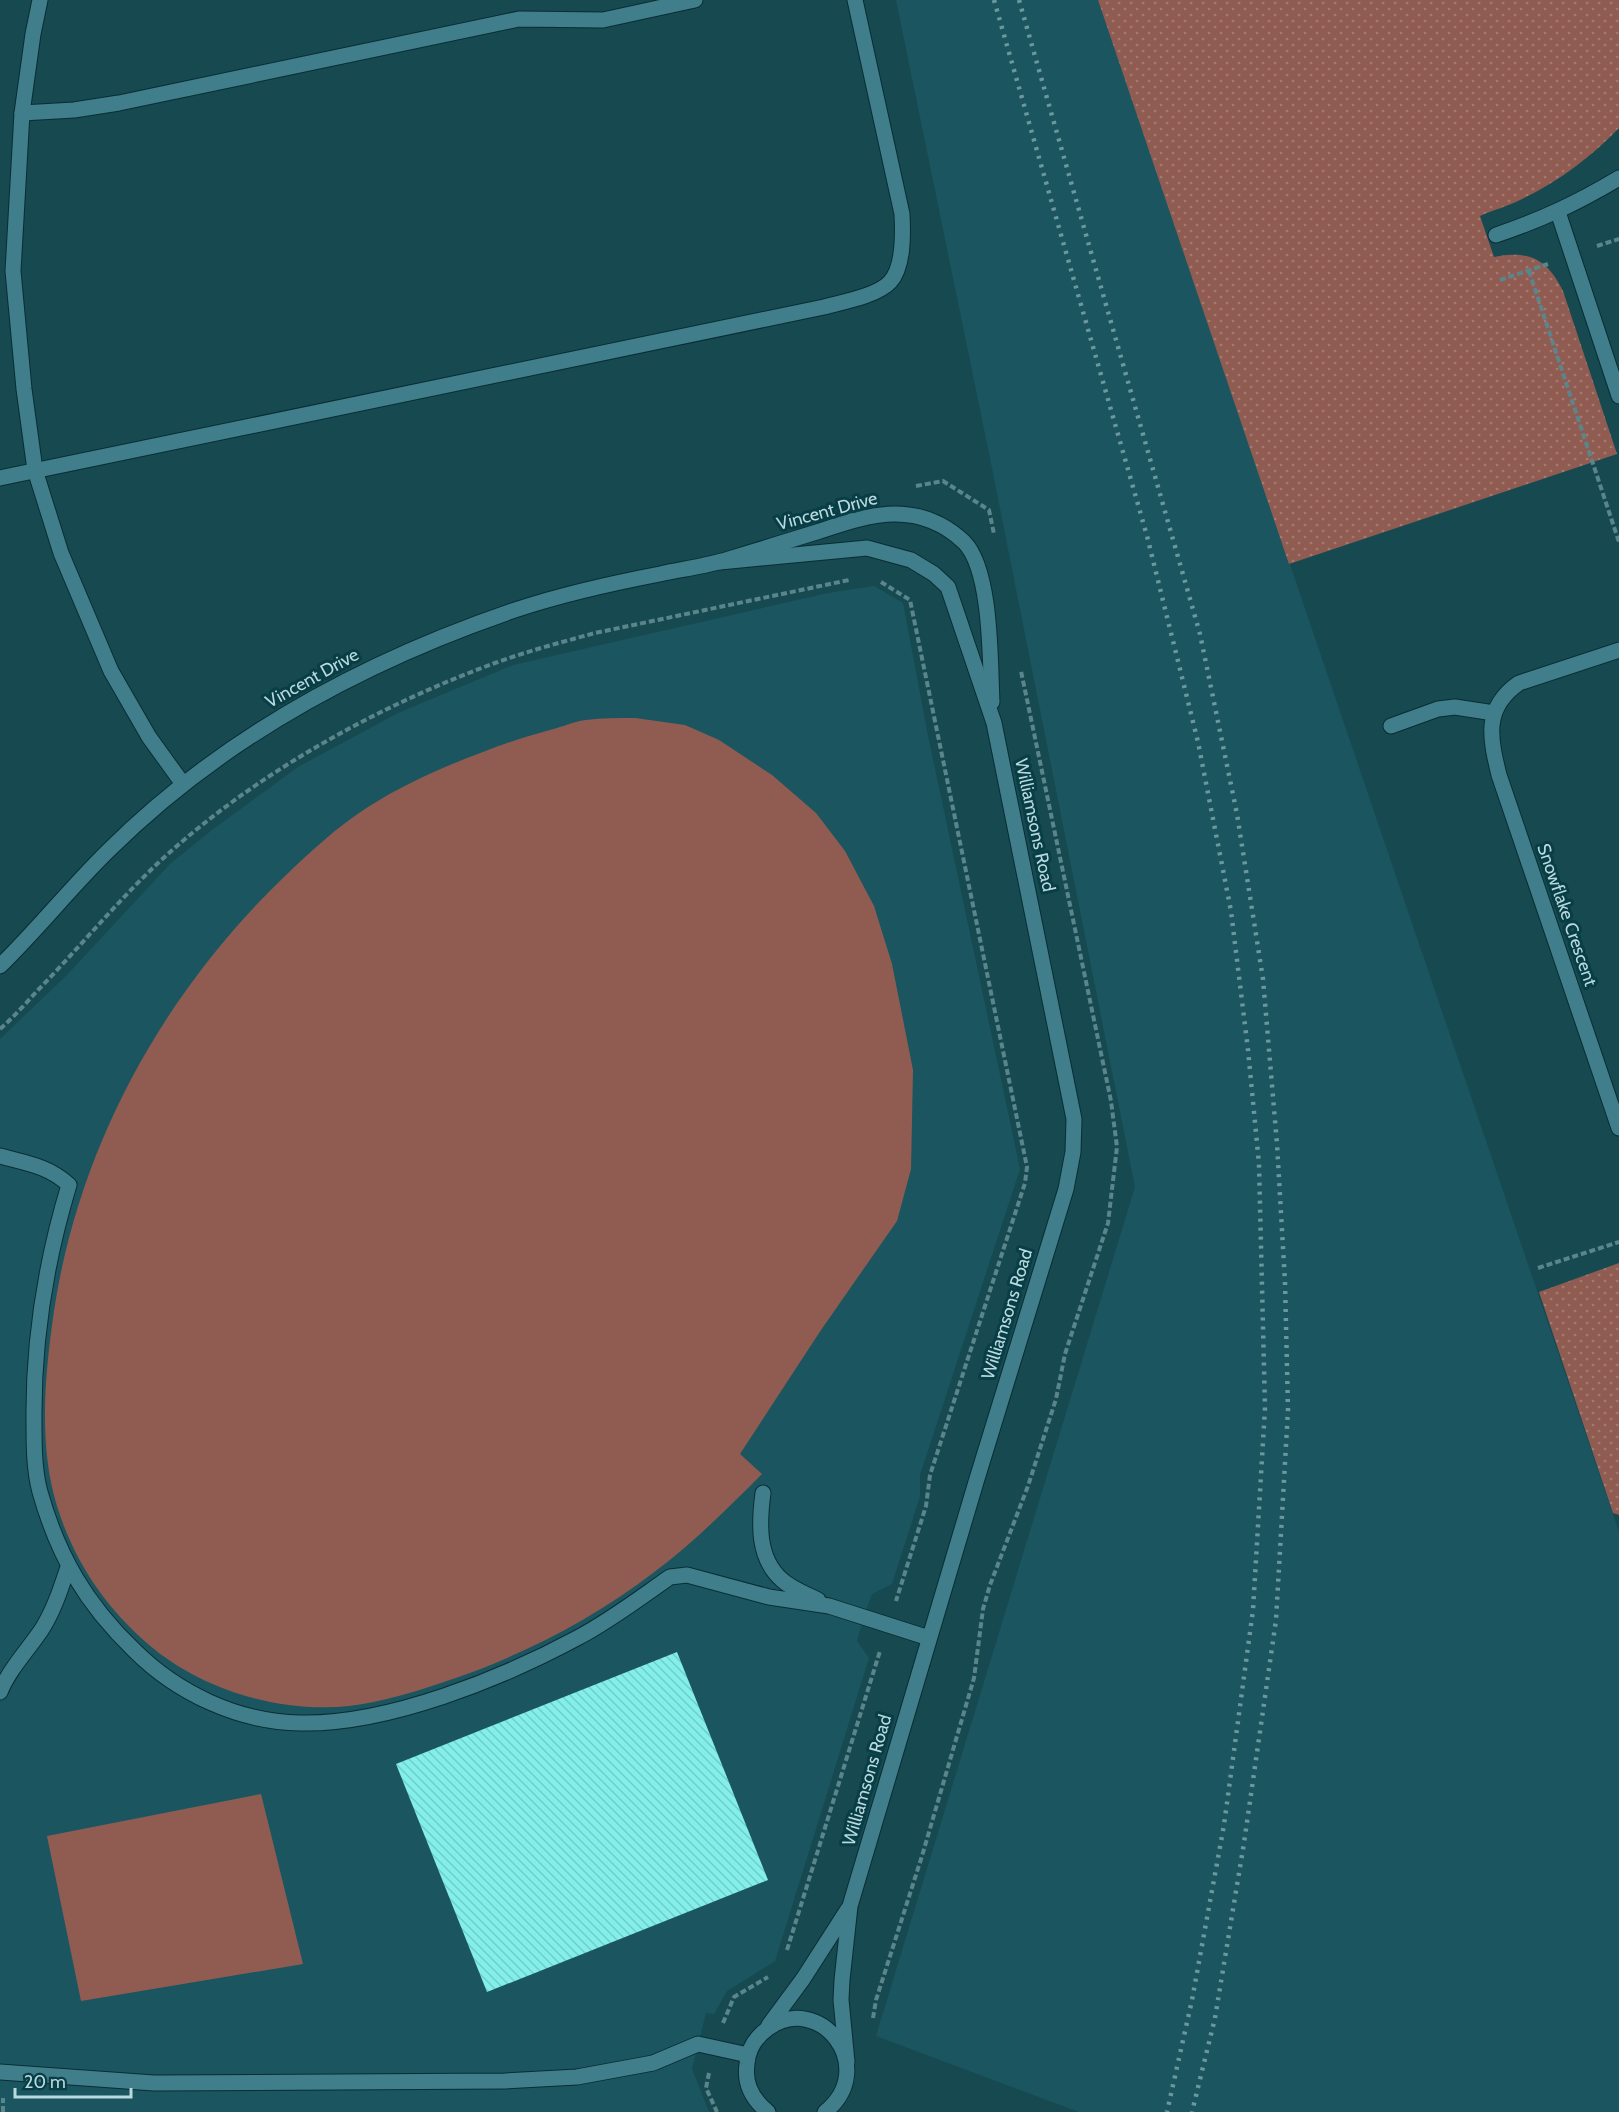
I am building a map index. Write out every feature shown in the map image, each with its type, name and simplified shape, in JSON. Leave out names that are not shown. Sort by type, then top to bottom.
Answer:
[{"type":"street","points":[[40,0],[22,113],[14,271],[24,389],[35,470],[61,553],[111,671],[148,737],[183,784]]},
{"type":"street","points":[[22,113],[74,110],[119,104],[519,19],[603,20],[695,0]]},
{"type":"street","points":[[0,478],[720,329],[867,296],[890,282],[899,263],[903,241],[902,214],[855,0]]},
{"type":"street","points":[[1496,236],[1558,212],[1619,178]]},
{"type":"street","points":[[1558,212],[1619,396]]},
{"type":"street","name":"Vincent Drive","points":[[0,966],[110,849],[183,784],[261,730],[384,661],[453,632],[522,608],[595,588],[720,562],[861,518],[895,514],[929,519],[945,526]]},
{"type":"street","name":"Williamsons Road","points":[[945,526],[974,554],[987,603],[994,723]]},
{"type":"street","name":"Vincent Drive","points":[[720,562],[867,548],[911,560]]},
{"type":"street","name":"Williamsons Road","points":[[834,2106],[845,2086],[847,2062],[841,2000],[850,1906],[1066,1189],[1073,1152],[1074,1119],[1066,1073],[994,723],[948,587],[934,574],[911,560]]},
{"type":"street","points":[[1391,726],[1438,709],[1455,707],[1494,713],[1507,692],[1519,683],[1619,650]]},
{"type":"street","name":"Snowflake Crescent","points":[[1494,713],[1490,734],[1499,775],[1619,1128]]},
{"type":"street","points":[[0,1156],[41,1166],[58,1175],[69,1185],[50,1263],[33,1382],[34,1443],[40,1490],[53,1531],[68,1567],[91,1602],[117,1634],[144,1661],[176,1685],[212,1704],[251,1717],[299,1723],[339,1721],[402,1709],[466,1689],[530,1662],[581,1636],[678,1574],[769,1597],[829,1606],[929,1638]]},
{"type":"street","points":[[763,1493],[760,1536],[770,1567],[782,1580],[829,1606]]},
{"type":"street","points":[[0,1692],[7,1676],[43,1628],[56,1602],[68,1567]]},
{"type":"street","name":"Williamsons Road","points":[[748,2055],[755,2041],[788,2001],[850,1906]]},
{"type":"street","points":[[765,2030],[784,2020],[816,2022],[834,2034],[845,2052],[847,2062]]},
{"type":"street","points":[[0,2072],[154,2083],[505,2081],[577,2077],[653,2064],[698,2044],[748,2055],[746,2074],[754,2112]]},
{"type":"street","points":[[751,2092],[768,2112]]},
{"type":"street","points":[[825,2112],[834,2106]]},
{"type":"path","points":[[1528,271],[1619,542]]},
{"type":"path","points":[[910,487],[943,481],[989,510],[996,543]]},
{"type":"path","points":[[867,548],[871,576]]},
{"type":"path","points":[[0,1029],[157,865],[198,829],[257,785],[322,744],[381,712],[495,663],[595,633],[871,576],[910,600],[1027,1167],[1025,1183],[930,1475],[926,1506],[786,1953]]},
{"type":"path","points":[[872,2023],[876,2000],[922,1856],[974,1678],[983,1609],[1028,1486],[1056,1399],[1065,1354],[1108,1223],[1117,1147],[1111,1101],[1020,666]]},
{"type":"path","points":[[1538,1268],[1619,1242]]},
{"type":"path","points":[[717,2112],[706,2088],[714,2046],[734,1997],[770,1976]]},
{"type":"path","points":[[3,2096],[3,2112]]},
{"type":"shaded area","points":[[896,0],[1098,0],[1619,1532],[1619,2112],[1079,2112],[876,2036],[1135,1187]]},
{"type":"shaded area","points":[[1098,0],[1619,0],[1619,128],[1598,149],[1549,185],[1480,216],[1494,257],[1517,255],[1536,259],[1557,280],[1563,291],[1617,454],[1289,564]]},
{"type":"shaded area","points":[[874,586],[903,603],[927,731],[1020,1169],[920,1475],[920,1496],[892,1584],[872,1594],[864,1616],[857,1641],[869,1658],[775,1961],[727,1991],[714,2014],[706,2013],[692,2069],[709,2112],[0,2112],[0,1039],[66,976],[170,864],[298,767],[398,713],[513,665],[828,593]]},
{"type":"shaded area","points":[[635,718],[685,725],[719,740],[772,775],[816,813],[845,851],[874,906],[892,964],[913,1070],[911,1169],[897,1221],[821,1330],[740,1454],[762,1474],[695,1538],[629,1590],[579,1622],[526,1649],[472,1672],[386,1699],[349,1706],[296,1706],[269,1702],[216,1686],[169,1660],[148,1644],[132,1630],[105,1599],[72,1546],[51,1482],[45,1434],[45,1409],[54,1311],[66,1249],[84,1189],[106,1131],[165,1021],[201,970],[241,921],[285,876],[346,822],[410,783],[501,745],[582,721]]},
{"type":"shaded area","points":[[1619,1263],[1619,1515],[1613,1513],[1539,1292]]},
{"type":"shaded area","points":[[261,1794],[303,1964],[81,2001],[47,1836]]},
{"type":"building","points":[[677,1652],[768,1880],[487,1992],[396,1764]]},
{"type":"railway","points":[[994,0],[1147,536],[1198,742],[1231,911],[1259,1164],[1265,1408],[1253,1610],[1224,1825],[1192,2000],[1167,2112]]},
{"type":"railway","points":[[1019,0],[1200,634],[1237,814],[1263,979],[1277,1144],[1285,1282],[1288,1410],[1276,1620],[1244,1843],[1215,2018],[1192,2112]]}]
